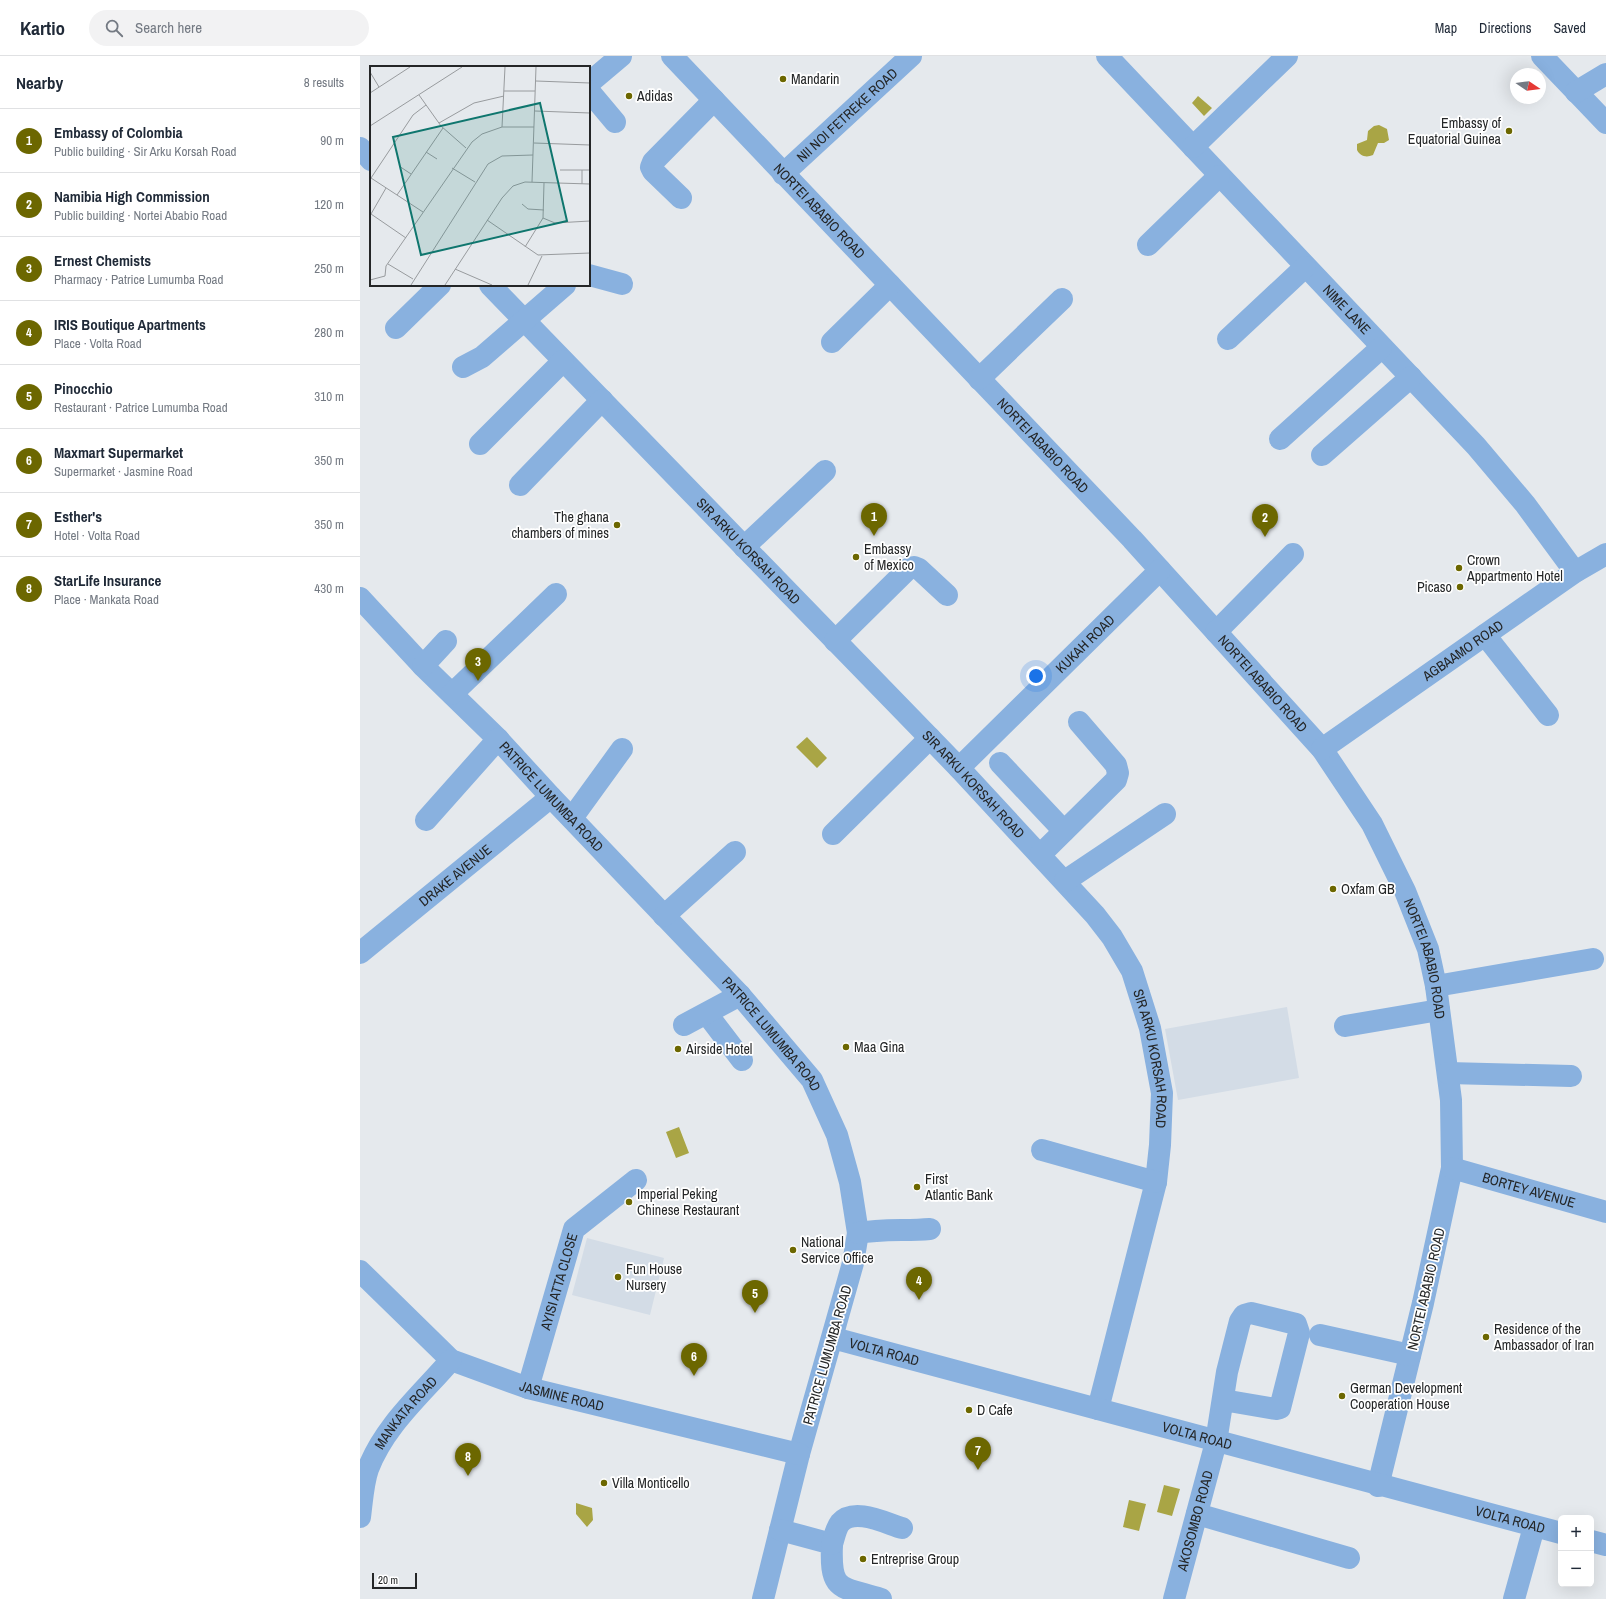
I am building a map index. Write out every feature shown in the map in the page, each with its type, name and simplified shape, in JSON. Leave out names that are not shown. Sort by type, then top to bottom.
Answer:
[{"type":"street","points":[[590,82],[621,56]]},
{"type":"street","name":"NORTEI ABABIO ROAD","points":[[672,56],[1160,570],[1322,750],[1372,824],[1405,891],[1428,949],[1436,986],[1451,1100],[1452,1168],[1410,1355],[1378,1486]]},
{"type":"street","name":"NIME LANE","points":[[1108,56],[1381,348],[1411,377],[1476,446],[1516,492],[1575,572]]},
{"type":"street","points":[[1193,147],[1287,56]]},
{"type":"street","points":[[1542,56],[1606,124]]},
{"type":"street","name":"NII NOI FETREKE ROAD","points":[[783,174],[907,57]]},
{"type":"street","points":[[1576,92],[1606,74]]},
{"type":"street","points":[[590,92],[615,122]]},
{"type":"street","points":[[681,198],[653,171],[651,167],[653,162],[714,100]]},
{"type":"street","points":[[360,148],[370,159]]},
{"type":"street","points":[[1148,245],[1219,176]]},
{"type":"street","points":[[1228,339],[1305,267]]},
{"type":"street","points":[[590,275],[622,284]]},
{"type":"street","points":[[832,342],[890,285]]},
{"type":"street","points":[[396,328],[439,286]]},
{"type":"street","name":"SIR ARKU KORSAH ROAD","points":[[491,286],[959,768],[1065,882],[1112,937],[1132,971],[1150,1028],[1162,1093],[1160,1145],[1156,1182],[1098,1409]]},
{"type":"street","points":[[463,367],[482,357],[564,286]]},
{"type":"street","points":[[979,379],[1062,299]]},
{"type":"street","points":[[1280,439],[1381,348]]},
{"type":"street","points":[[480,444],[563,360]]},
{"type":"street","points":[[1322,455],[1411,377]]},
{"type":"street","points":[[520,485],[602,400]]},
{"type":"street","points":[[744,547],[825,471]]},
{"type":"street","points":[[1216,632],[1293,554]]},
{"type":"street","name":"AGBAAMO ROAD","points":[[1322,750],[1575,572],[1606,554]]},
{"type":"street","points":[[836,641],[908,569],[914,567],[919,569],[947,595]]},
{"type":"street","name":"KUKAH ROAD","points":[[959,768],[1160,570]]},
{"type":"street","points":[[452,694],[556,594]]},
{"type":"street","name":"PATRICE LUMUMBA ROAD","points":[[360,598],[423,666],[498,739],[740,995],[812,1080],[837,1135],[850,1182],[858,1233],[853,1263],[799,1454],[763,1599]]},
{"type":"street","points":[[1485,635],[1548,715]]},
{"type":"street","points":[[423,666],[446,641]]},
{"type":"street","points":[[1040,855],[1116,780],[1118,773],[1116,765],[1079,722]]},
{"type":"street","points":[[832,834],[930,738]]},
{"type":"street","points":[[426,820],[498,739]]},
{"type":"street","points":[[572,818],[622,749]]},
{"type":"street","points":[[1000,763],[1064,831]]},
{"type":"street","name":"DRAKE AVENUE","points":[[360,953],[552,797]]},
{"type":"street","points":[[1065,882],[1165,814]]},
{"type":"street","points":[[664,916],[735,852]]},
{"type":"street","points":[[1436,986],[1593,959]]},
{"type":"street","points":[[684,1025],[740,995]]},
{"type":"street","points":[[1345,1026],[1439,1010]]},
{"type":"street","points":[[707,1014],[742,1060]]},
{"type":"street","points":[[1448,1073],[1571,1076]]},
{"type":"street","points":[[1042,1150],[1156,1182]]},
{"type":"street","name":"BORTEY AVENUE","points":[[1452,1168],[1606,1212]]},
{"type":"street","name":"AYISI ATTA CLOSE","points":[[528,1388],[574,1229],[636,1180]]},
{"type":"street","points":[[858,1233],[880,1229],[892,1232],[930,1229]]},
{"type":"street","name":"JASMINE ROAD","points":[[360,1271],[451,1360],[528,1388],[799,1454]]},
{"type":"street","name":"AKOSOMBO ROAD","points":[[1174,1599],[1216,1442],[1227,1372],[1240,1321],[1244,1315],[1251,1313],[1296,1324],[1300,1333],[1280,1408],[1276,1409],[1223,1400]]},
{"type":"street","points":[[1320,1335],[1410,1355]]},
{"type":"street","name":"VOLTA ROAD","points":[[833,1338],[1378,1486],[1558,1532]]},
{"type":"street","name":"MANKATA ROAD","points":[[360,1517],[368,1470],[383,1439],[402,1414],[451,1360]]},
{"type":"street","points":[[1196,1514],[1349,1558]]},
{"type":"street","points":[[881,1599],[842,1587],[836,1581],[831,1567],[832,1544],[839,1524],[848,1517],[861,1516],[902,1528]]},
{"type":"street","points":[[1514,1599],[1534,1526]]},
{"type":"street","points":[[780,1530],[832,1544]]},
{"type":"street","points":[[1594,1542],[1606,1545]]},
{"type":"shaded area","points":[[1198,96],[1212,108],[1204,116],[1192,103]]},
{"type":"shaded area","points":[[1379,125],[1387,129],[1389,140],[1384,143],[1378,143],[1373,155],[1362,155],[1357,150],[1357,144],[1367,140],[1368,131],[1374,126]]},
{"type":"shaded area","points":[[807,737],[827,758],[817,768],[796,747]]},
{"type":"shaded area","points":[[1287,1007],[1299,1078],[1178,1100],[1165,1029]]},
{"type":"shaded area","points":[[679,1127],[689,1153],[676,1158],[666,1132]]},
{"type":"shaded area","name":"Fun House Nursery","points":[[587,1238],[664,1258],[650,1315],[572,1295]]},
{"type":"shaded area","points":[[1164,1485],[1180,1489],[1172,1516],[1157,1512]]},
{"type":"shaded area","points":[[1129,1500],[1146,1504],[1139,1531],[1123,1527]]},
{"type":"shaded area","points":[[576,1503],[592,1508],[593,1520],[587,1527],[576,1514]]},
{"type":"place","name":"Mandarin","points":[[783,79]]},
{"type":"place","name":"Adidas","points":[[629,96]]},
{"type":"place","name":"Embassy of Equatorial Guinea","points":[[1509,131]]},
{"type":"place","name":"The ghana chambers of mines","points":[[617,525]]},
{"type":"place","name":"Embassy of Colombia","points":[[874,536]]},
{"type":"place","name":"Namibia High Commission","points":[[1265,537]]},
{"type":"place","name":"Embassy of Mexico","points":[[856,557]]},
{"type":"place","name":"Crown Appartmento Hotel","points":[[1459,568]]},
{"type":"place","name":"Picaso","points":[[1460,587]]},
{"type":"place","name":"Ernest Chemists","points":[[478,681]]},
{"type":"place","name":"Oxfam GB","points":[[1333,889]]},
{"type":"place","name":"Maa Gina","points":[[846,1047]]},
{"type":"place","name":"Airside Hotel","points":[[678,1049]]},
{"type":"place","name":"First Atlantic Bank","points":[[917,1187]]},
{"type":"place","name":"Imperial Peking Chinese Restaurant","points":[[629,1202]]},
{"type":"place","name":"National Service Office","points":[[793,1250]]},
{"type":"place","name":"Fun House Nursery","points":[[618,1277]]},
{"type":"place","name":"IRIS Boutique Apartments","points":[[919,1300]]},
{"type":"place","name":"Pinocchio","points":[[755,1313]]},
{"type":"place","name":"Residence of the Ambassador of Iran","points":[[1486,1337]]},
{"type":"place","name":"Maxmart Supermarket","points":[[694,1376]]},
{"type":"place","name":"German Development Cooperation House","points":[[1342,1396]]},
{"type":"place","name":"D Cafe","points":[[969,1410]]},
{"type":"place","name":"Esther's","points":[[978,1470]]},
{"type":"place","name":"StarLife Insurance","points":[[468,1476]]},
{"type":"place","name":"Villa Monticello","points":[[604,1483]]},
{"type":"place","name":"Entreprise Group","points":[[863,1559]]}]
